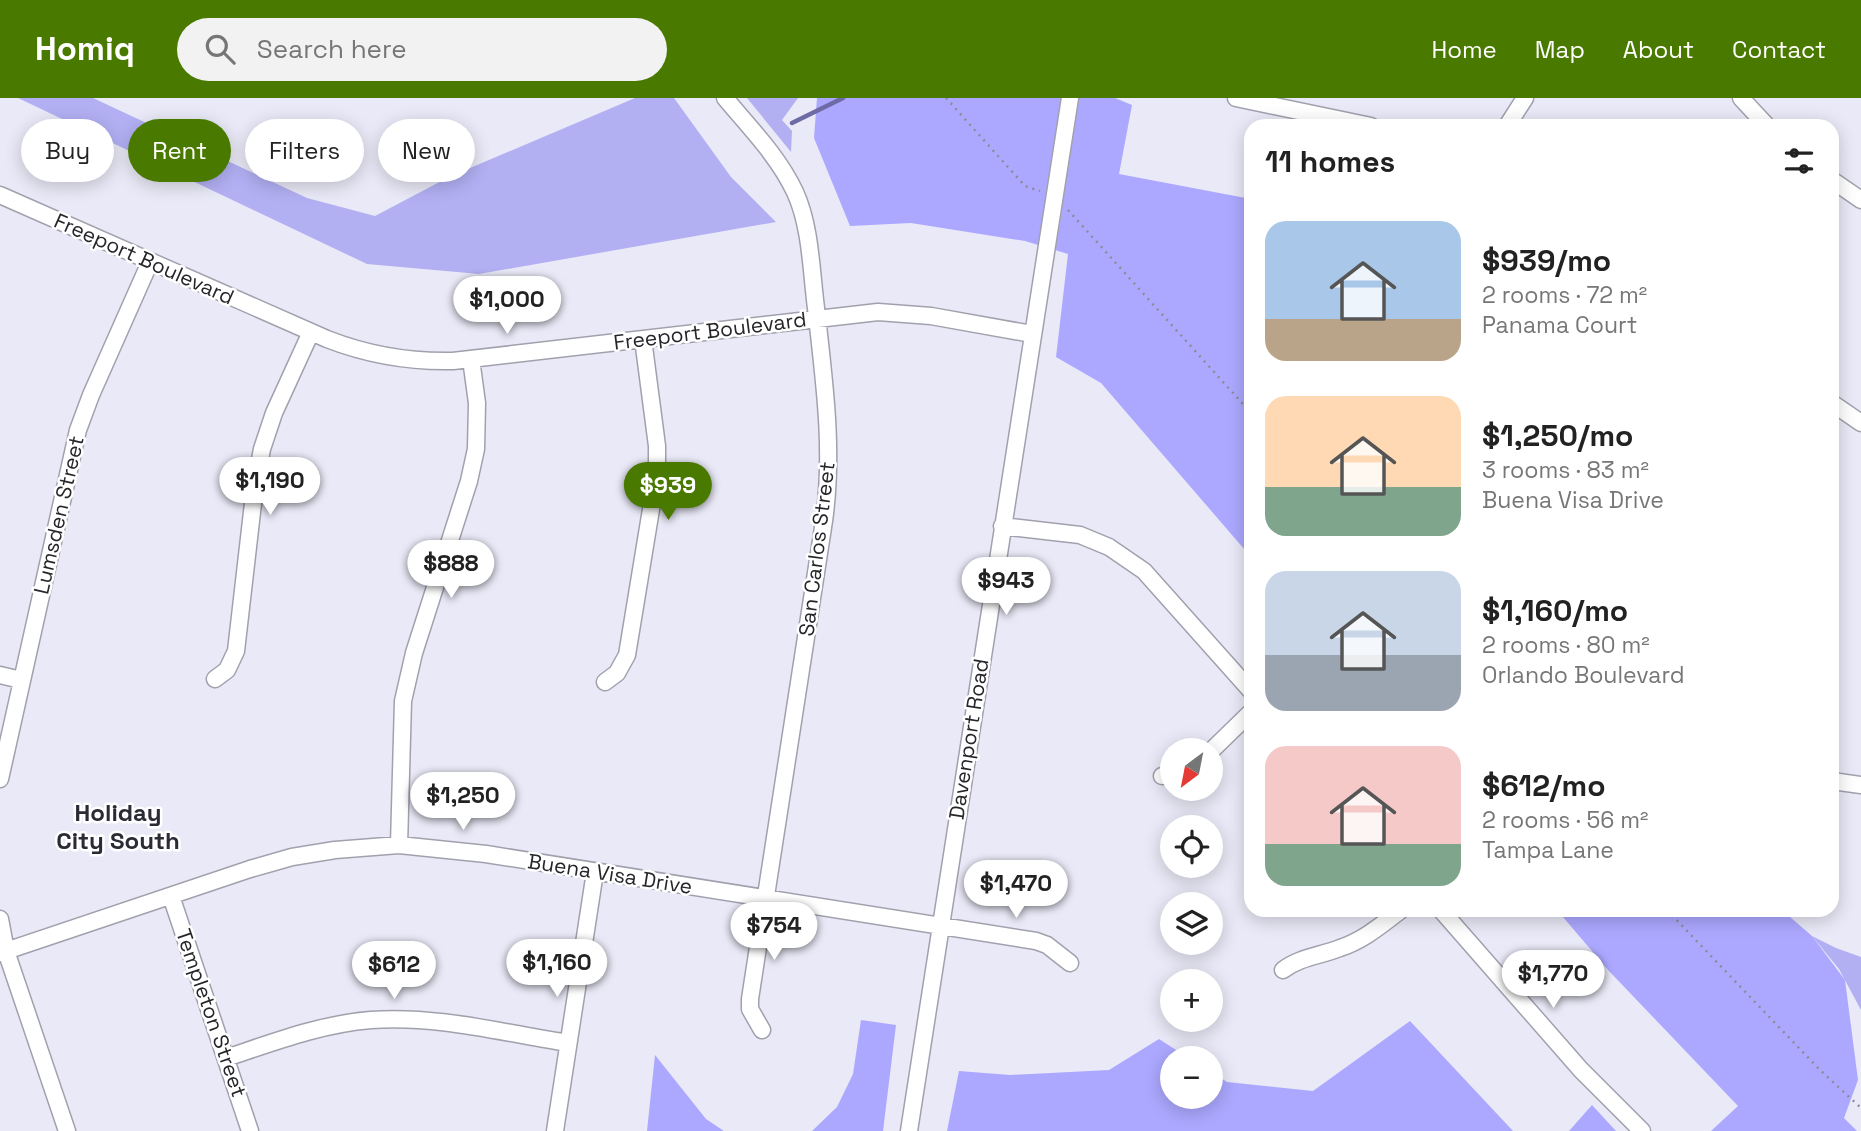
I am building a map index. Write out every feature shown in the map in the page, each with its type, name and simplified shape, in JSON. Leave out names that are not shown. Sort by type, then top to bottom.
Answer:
[{"type":"street","name":"San Carlos Street","points":[[724,98],[768,147],[796,194],[808,242],[829,430],[828,494],[750,999],[750,1009],[762,1030]]},
{"type":"street","name":"Davenport Road","points":[[909,1131],[1070,98]]},
{"type":"street","points":[[1236,98],[1283,103],[1344,119]]},
{"type":"street","points":[[1512,119],[1525,98]]},
{"type":"street","points":[[1741,98],[1761,119]]},
{"type":"street","points":[[1839,185],[1861,200]]},
{"type":"street","name":"Freeport Boulevard","points":[[0,195],[311,332],[362,351],[392,358],[439,361],[471,359],[878,313],[931,316],[1032,334]]},
{"type":"street","name":"Lumsden Street","points":[[0,779],[78,430],[150,262]]},
{"type":"street","points":[[215,678],[227,670],[236,651],[255,486],[262,449],[270,422],[311,332]]},
{"type":"street","points":[[605,682],[617,673],[627,655],[657,473],[657,446],[643,339]]},
{"type":"street","points":[[399,845],[403,701],[414,653],[469,481],[476,449],[478,403],[471,359]]},
{"type":"street","points":[[1839,408],[1861,423]]},
{"type":"street","points":[[1002,526],[1080,535],[1109,547],[1144,571],[1244,683]]},
{"type":"street","points":[[0,675],[20,680]]},
{"type":"street","points":[[1223,739],[1244,719]]},
{"type":"street","points":[[1839,782],[1861,785]]},
{"type":"street","name":"Buena Visa Drive","points":[[3,952],[276,861],[335,850],[399,845],[486,854],[1036,941],[1056,951],[1070,963]]},
{"type":"street","points":[[555,1131],[595,872]]},
{"type":"street","name":"Templeton Street","points":[[170,896],[250,1131]]},
{"type":"street","points":[[1283,970],[1295,961],[1340,948],[1368,936],[1392,917]]},
{"type":"street","points":[[1447,917],[1581,1070],[1642,1131]]},
{"type":"street","points":[[0,919],[3,952],[67,1131]]},
{"type":"street","points":[[226,1058],[309,1031],[386,1020],[438,1023],[568,1043]]},
{"type":"path","points":[[946,98],[1024,186],[1054,196],[1086,227],[1244,405]]},
{"type":"path","points":[[1674,917],[1861,1108]]},
{"type":"shaded area","points":[[18,98],[93,98],[138,119],[128,119],[128,150],[114,144],[114,119],[62,119]]},
{"type":"shaded area","points":[[635,98],[674,98],[731,177],[776,222],[479,274],[367,264],[195,182],[231,182],[231,162],[245,169],[245,182],[273,182],[307,198],[375,216],[440,182],[475,182],[475,166]]},
{"type":"shaded area","points":[[747,98],[798,98],[782,120],[792,131],[791,152]]},
{"type":"shaded area","points":[[817,98],[1115,98],[1132,105],[1119,174],[1244,198],[1244,549],[1101,383],[1056,357],[1068,254],[1025,241],[911,223],[850,226],[814,138]]},
{"type":"shaded area","points":[[1563,917],[1790,917],[1812,936],[1845,980],[1858,1080],[1844,1118],[1857,1131],[1711,1131],[1738,1106],[1609,971]]},
{"type":"shaded area","points":[[1812,936],[1861,957],[1861,1010],[1839,969]]},
{"type":"shaded area","points":[[861,1020],[896,1025],[883,1131],[812,1131],[837,1107],[853,1074]]},
{"type":"shaded area","points":[[1410,1021],[1513,1131],[947,1131],[959,1071],[1010,1075],[1109,1070],[1159,1039],[1170,1046],[1160,1046],[1160,1109],[1223,1109],[1223,1080],[1313,1091]]},
{"type":"shaded area","points":[[655,1055],[706,1119],[724,1131],[647,1131]]},
{"type":"shaded area","points":[[1592,1105],[1616,1131],[1569,1131]]},
{"type":"waterway","points":[[792,123],[843,98]]},
{"type":"district","name":"Holiday City South","points":[[118,827]]}]
